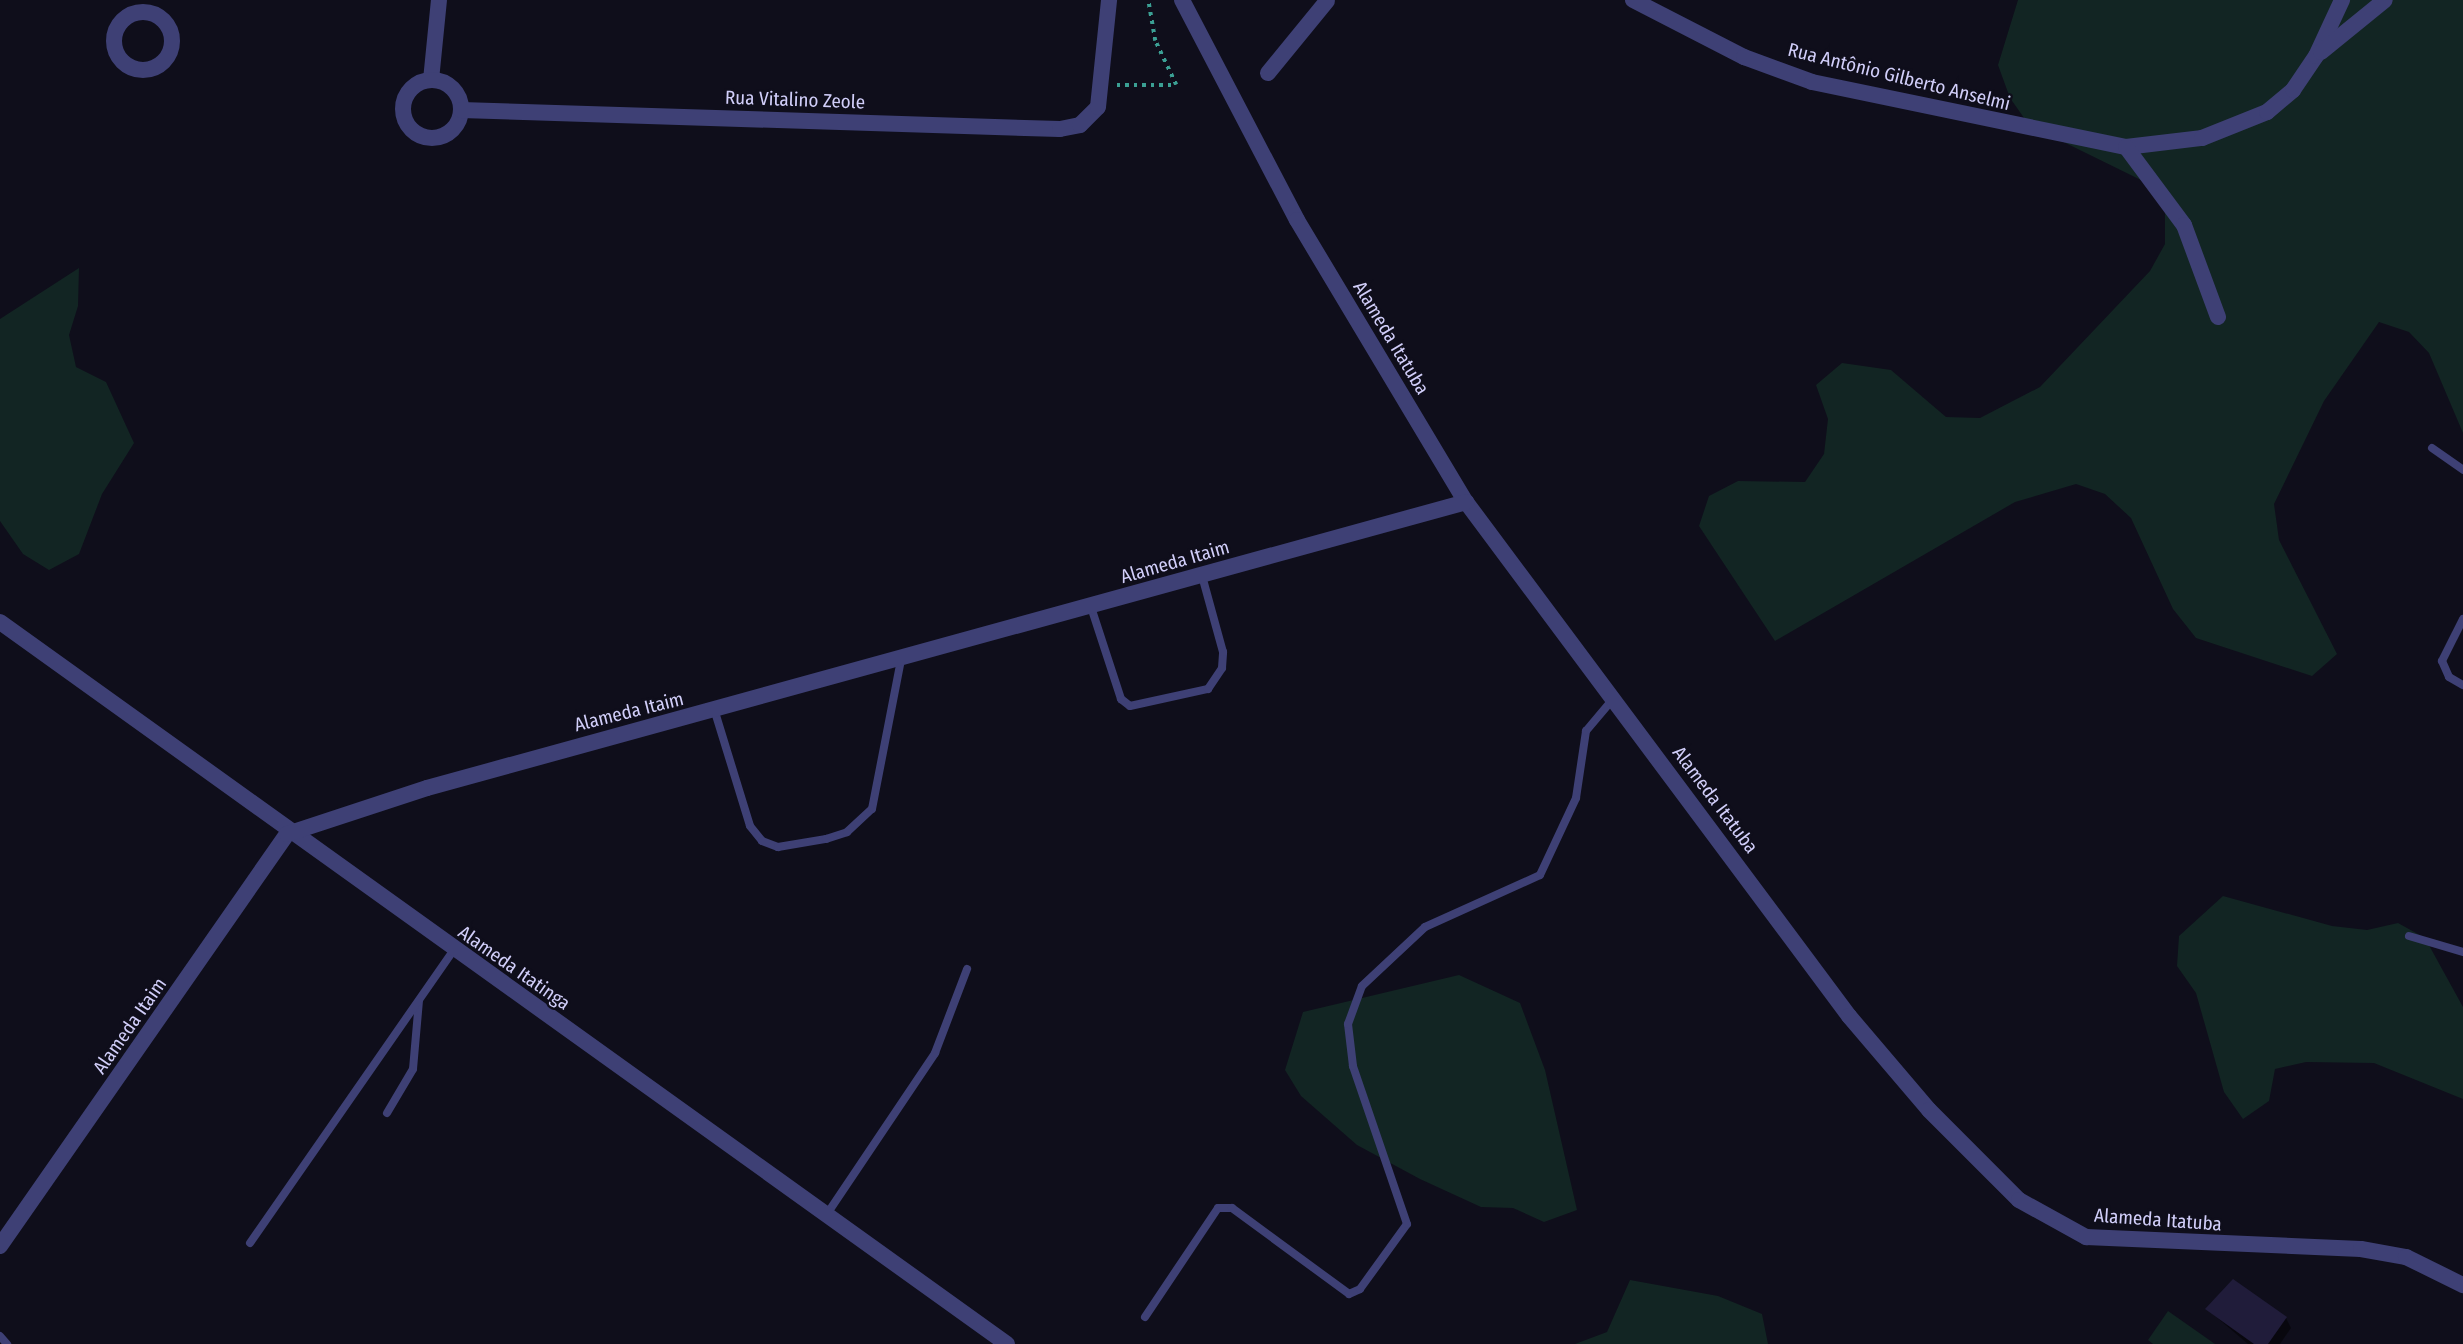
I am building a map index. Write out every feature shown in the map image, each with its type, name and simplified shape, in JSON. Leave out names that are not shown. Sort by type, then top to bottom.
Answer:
[{"type":"street","points":[[431,80],[439,0]]},
{"type":"street","points":[[1104,86],[1109,0]]},
{"type":"street","name":"Alameda Itatuba","points":[[1182,0],[1290,209],[1466,502],[1849,1016],[1929,1110],[2019,1200],[2086,1237],[2374,1250],[2406,1257],[2463,1285]]},
{"type":"street","points":[[1268,73],[1327,0]]},
{"type":"street","name":"Rua Antônio Gilberto Anselmi","points":[[1633,0],[1744,57],[1812,82],[2126,147],[2171,144],[2242,126],[2293,90],[2316,56]]},
{"type":"street","points":[[2316,56],[2342,0]]},
{"type":"street","points":[[2316,56],[2385,0]]},
{"type":"street","points":[[431,80],[449,85],[461,110],[447,134],[428,138],[411,130],[403,103],[413,87],[431,80]]},
{"type":"street","name":"Rua Vitalino Zeole","points":[[461,110],[1060,129],[1092,115],[1104,86]]},
{"type":"street","points":[[2126,147],[2183,225],[2218,317]]},
{"type":"street","name":"Alameda Itaim","points":[[0,1246],[287,834],[427,788],[715,712],[1466,502]]},
{"type":"street","name":"Alameda Itatinga","points":[[0,622],[287,834],[828,1214],[1000,1342]]},
{"type":"lane","points":[[2432,448],[2463,470]]},
{"type":"lane","points":[[1091,607],[1121,699],[1130,706],[1208,689],[1222,668],[1223,652],[1202,576]]},
{"type":"lane","points":[[2463,619],[2442,661],[2449,677],[2463,685]]},
{"type":"lane","points":[[715,712],[750,826],[762,841],[778,847],[826,839],[847,832],[872,808],[901,660]]},
{"type":"lane","points":[[1145,1317],[1218,1208],[1233,1208],[1349,1294],[1360,1289],[1407,1224],[1353,1066],[1348,1024],[1362,986],[1425,927],[1540,875],[1576,798],[1586,732],[1613,699]]},
{"type":"lane","points":[[2409,936],[2463,951]]},
{"type":"lane","points":[[250,1243],[453,951]]},
{"type":"lane","points":[[828,1214],[935,1053],[967,969]]},
{"type":"lane","points":[[387,1113],[413,1069],[419,1001]]},
{"type":"lane","points":[[0,1336],[7,1344]]},
{"type":"path","points":[[1104,86],[1176,85],[1155,41],[1148,0]]},
{"type":"green space","points":[[2018,0],[2463,0],[2463,433],[2429,353],[2409,332],[2379,322],[2324,401],[2274,504],[2279,540],[2337,654],[2312,676],[2196,638],[2173,609],[2131,518],[2105,494],[2076,484],[2015,502],[1775,641],[1699,526],[1709,496],[1738,481],[1805,482],[1824,454],[1828,419],[1816,385],[1842,363],[1891,370],[1946,417],[1980,418],[2040,387],[2150,271],[2165,244],[2165,210],[2147,183],[2029,125],[2010,98],[1998,65]]},
{"type":"green space","points":[[79,268],[78,306],[69,335],[76,367],[106,382],[134,443],[102,494],[79,554],[49,570],[23,554],[0,521],[0,319]]},
{"type":"green space","points":[[2223,896],[2332,926],[2367,930],[2398,923],[2425,938],[2463,1007],[2463,1099],[2374,1063],[2306,1062],[2275,1069],[2269,1101],[2243,1119],[2224,1092],[2196,993],[2177,966],[2179,936]]},
{"type":"green space","points":[[1459,975],[1520,1003],[1545,1070],[1577,1210],[1544,1222],[1513,1208],[1481,1207],[1420,1179],[1357,1145],[1301,1096],[1285,1070],[1303,1012]]},
{"type":"green space","points":[[1630,1280],[1718,1296],[1762,1314],[1768,1344],[1575,1344],[1607,1332]]},
{"type":"green space","points":[[2168,1311],[2215,1344],[2153,1344],[2148,1340]]},
{"type":"building","points":[[2233,1279],[2287,1317],[2268,1344],[2254,1344],[2205,1309]]}]
